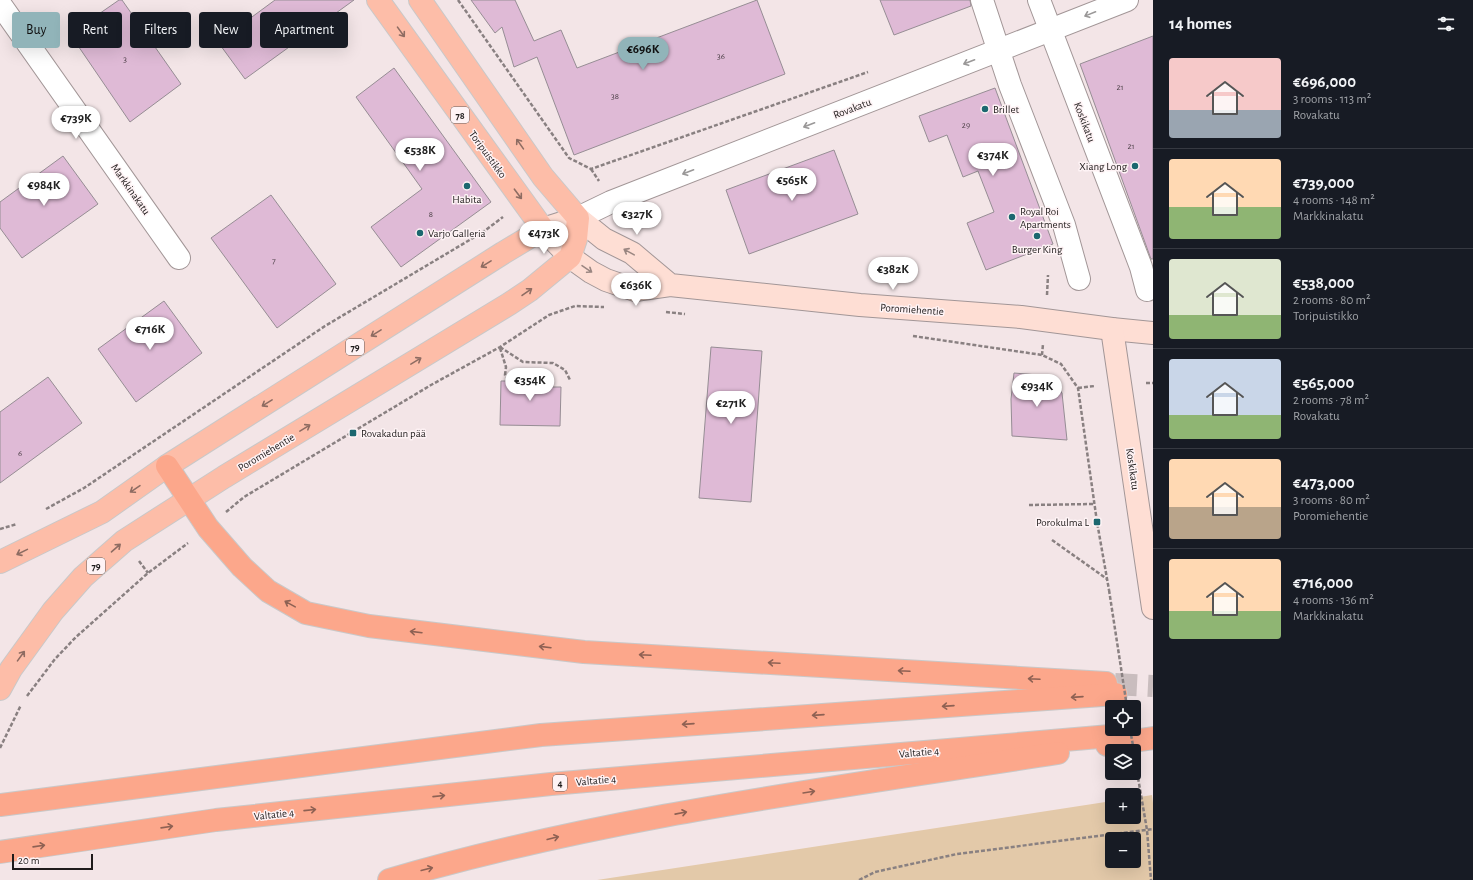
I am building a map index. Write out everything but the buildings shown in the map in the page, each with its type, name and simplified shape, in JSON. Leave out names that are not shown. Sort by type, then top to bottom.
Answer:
[{"type":"highway","points":[[167,466],[208,528],[254,580],[268,591],[306,613],[369,626],[584,652],[1119,695]]},
{"type":"highway","points":[[0,805],[540,735],[1119,695]]},
{"type":"highway","name":"Valtatie 4","points":[[0,852],[216,820],[544,785],[1129,738]]},
{"type":"highway","points":[[389,880],[420,871],[573,834],[712,807],[1153,738]]},
{"type":"main road","name":"Toripuistikko","points":[[378,0],[543,229]]},
{"type":"main road","points":[[420,0],[543,177],[578,218],[604,238],[632,253],[670,285]]},
{"type":"main road","points":[[543,229],[578,218]]},
{"type":"main road","points":[[570,257],[576,239],[578,218]]},
{"type":"main road","name":"Poromiehentie","points":[[543,229],[570,257],[591,272],[606,280],[635,290],[670,285],[860,305],[1021,317],[1153,333]]},
{"type":"main road","name":"79","points":[[0,562],[102,512],[167,466],[496,257],[543,229]]},
{"type":"main road","name":"Poromiehentie","points":[[0,689],[11,669],[53,611],[83,577],[124,541],[189,499],[509,304],[530,290],[570,257]]},
{"type":"main road","name":"Koskikatu","points":[[1112,329],[1153,608]]},
{"type":"street","points":[[982,0],[1010,85],[1064,225],[1078,280]]},
{"type":"street","name":"Koskikatu","points":[[1039,0],[1141,267],[1147,290]]},
{"type":"street","name":"Rovakatu","points":[[578,218],[617,200],[1126,0]]},
{"type":"street","name":"Markkinakatu","points":[[0,4],[179,258]]},
{"type":"path","points":[[458,0],[569,158],[591,168],[875,70]]},
{"type":"path","points":[[42,511],[84,488],[325,326],[484,232],[503,218],[503,213]]},
{"type":"path","points":[[0,748],[22,701],[55,659],[76,637],[148,573],[208,528],[244,497],[431,385],[500,347],[549,315],[575,306],[593,307]]},
{"type":"path","points":[[500,347],[506,367],[505,376],[508,378],[515,378]]},
{"type":"path","points":[[500,347],[524,362],[553,363],[565,370],[570,380]]},
{"type":"path","points":[[1042,356],[1061,364],[1078,388],[1107,580],[1119,695]]},
{"type":"path","points":[[1029,505],[1095,504]]},
{"type":"path","points":[[0,528],[22,523]]},
{"type":"path","points":[[1052,540],[1107,580]]},
{"type":"path","points":[[1138,780],[1147,830],[1151,880]]},
{"type":"path","points":[[859,880],[875,872],[957,854],[1153,829]]},
{"type":"shaded area","points":[[1152,795],[1153,880],[597,880],[1105,802],[1105,824],[1141,824],[1141,797]]},
{"type":"tunnel","points":[[1115,684],[1153,686]]},
{"type":"place","name":"Brillet","points":[[985,109]]},
{"type":"place","name":"Xiang Long","points":[[1135,166]]},
{"type":"place","name":"Habita","points":[[467,186]]},
{"type":"place","name":"Royal Roi Apartments","points":[[1012,217]]},
{"type":"place","name":"Varjo Galleria","points":[[420,233]]},
{"type":"place","name":"Burger King","points":[[1037,236]]},
{"type":"place","name":"Rovakadun pää","points":[[353,433]]},
{"type":"place","name":"Porokulma L","points":[[1097,522]]}]
